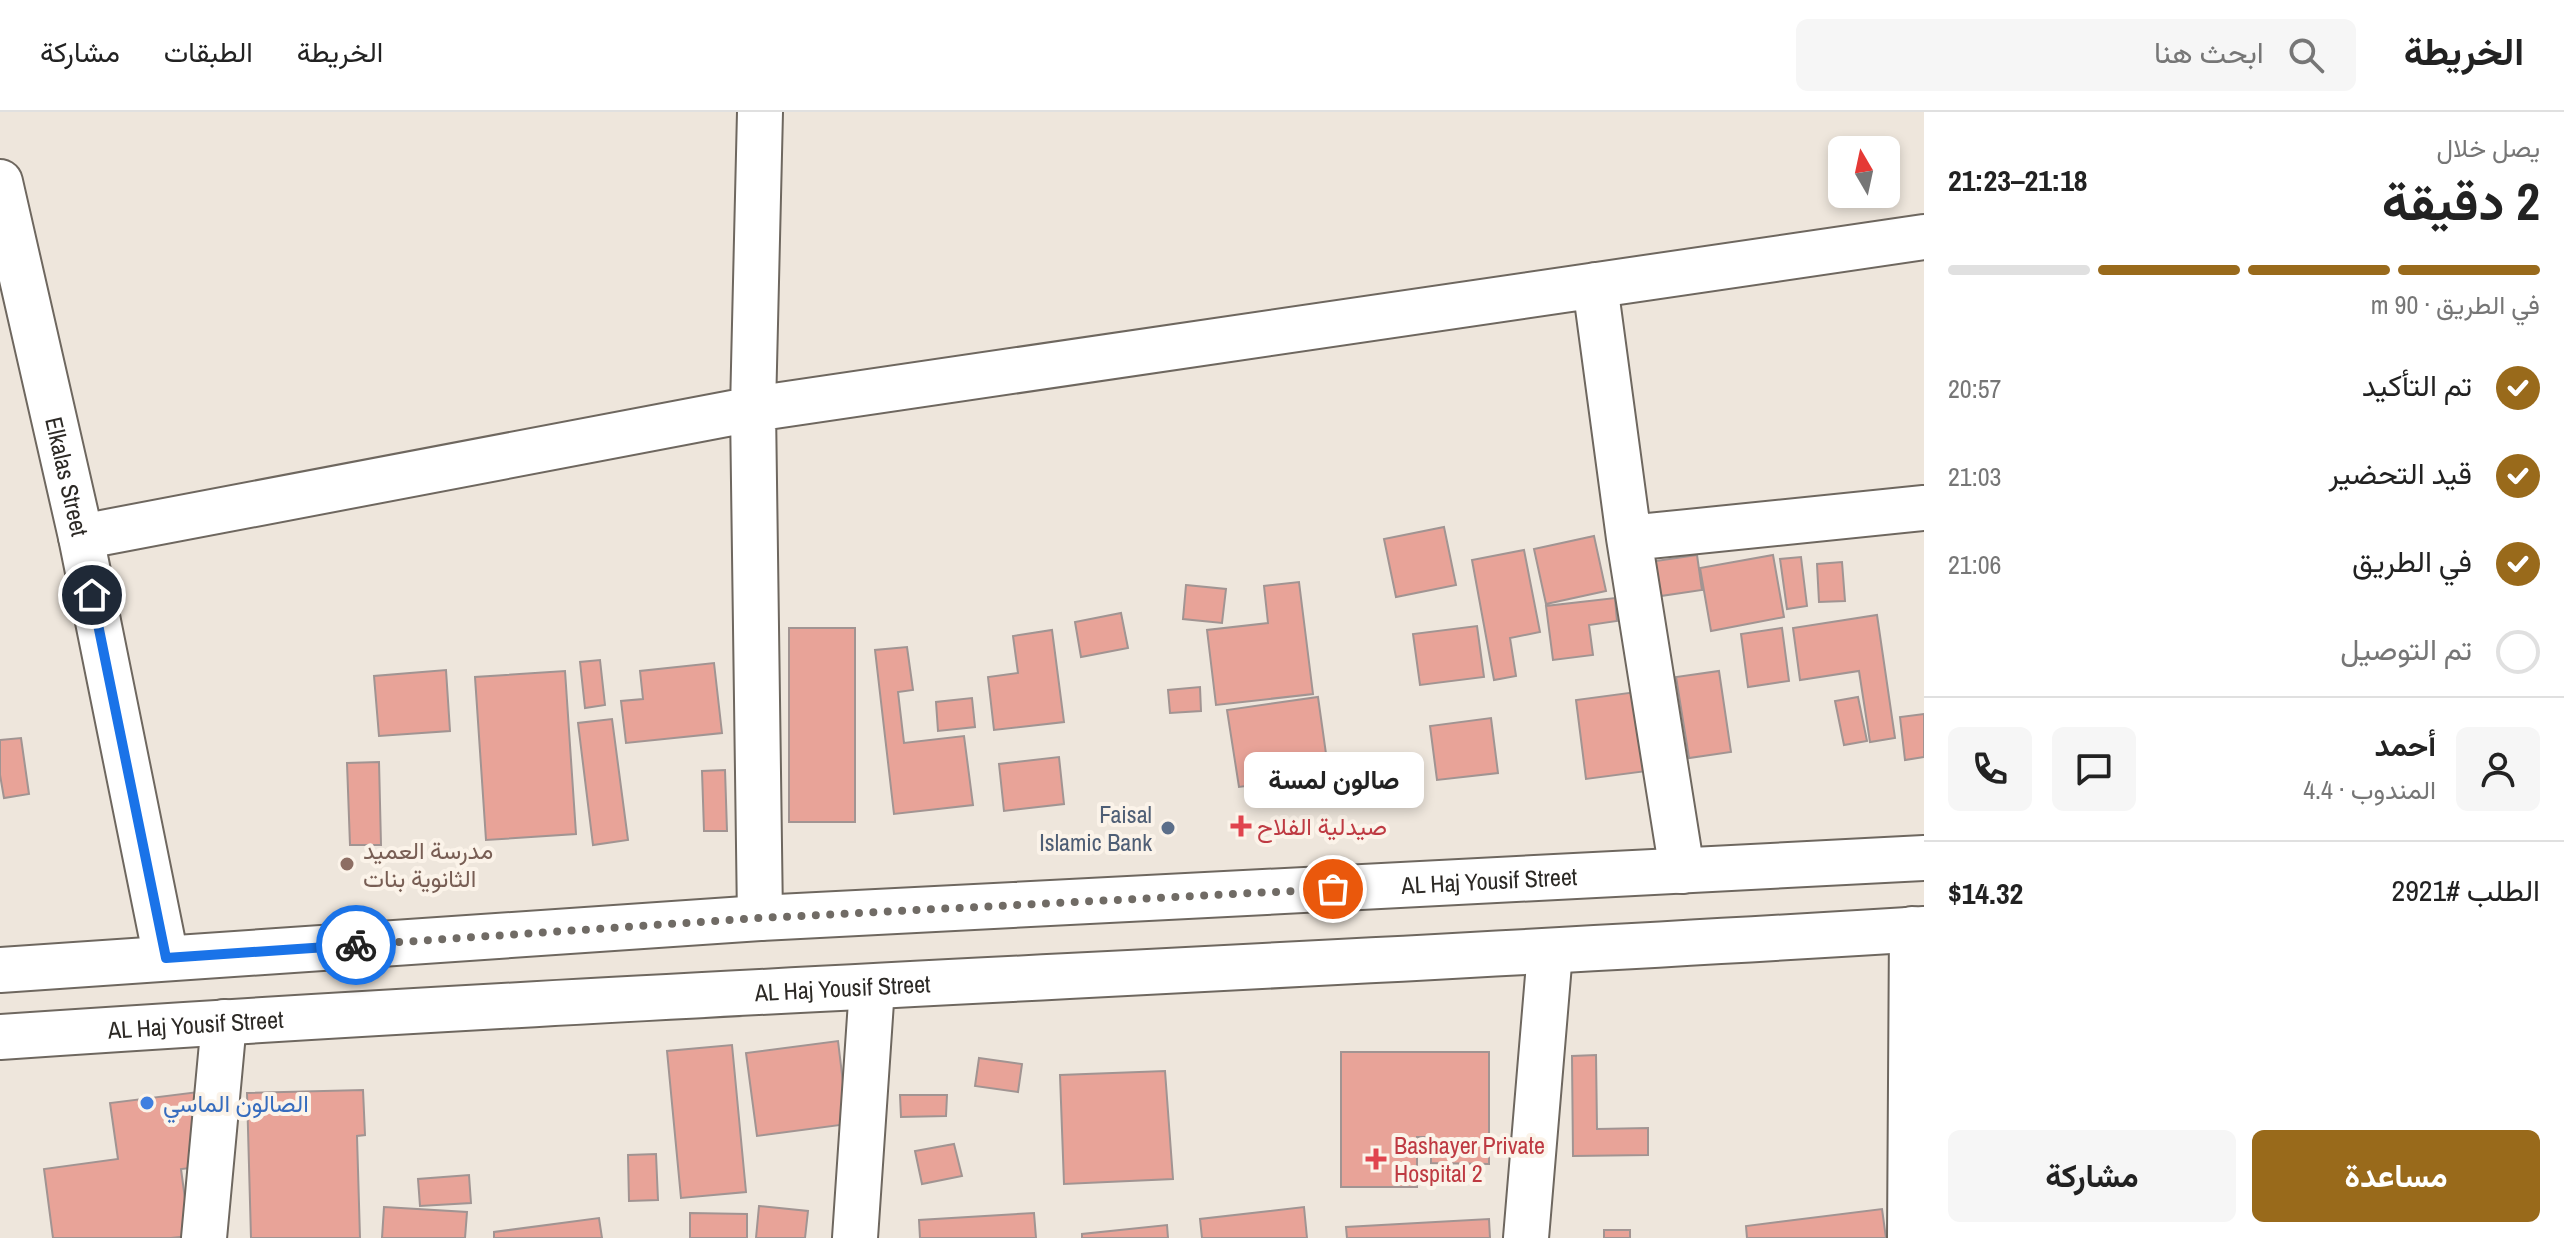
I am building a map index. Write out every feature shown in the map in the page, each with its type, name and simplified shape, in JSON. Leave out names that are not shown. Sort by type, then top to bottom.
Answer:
[{"type":"street","points":[[760,112],[753,409],[760,918]]},
{"type":"street","name":"Elkalas Street","points":[[0,182],[14,310],[81,537],[166,958]]},
{"type":"street","points":[[81,537],[753,409],[1924,237]]},
{"type":"street","points":[[1595,285],[1629,538],[1682,871]]},
{"type":"street","points":[[1629,538],[1924,508]]},
{"type":"street","name":"AL Haj Yousif Street","points":[[0,970],[760,918],[1924,858]]},
{"type":"street","points":[[1910,1238],[1918,929]]},
{"type":"street","name":"AL Haj Yousif Street","points":[[0,1037],[1918,929]]},
{"type":"street","points":[[1526,1238],[1550,952]]},
{"type":"street","points":[[855,1238],[872,987]]},
{"type":"street","points":[[204,1238],[224,1022]]},
{"type":"building","points":[[1444,527],[1456,585],[1396,597],[1384,539]]},
{"type":"building","points":[[1594,536],[1606,591],[1546,604],[1534,549]]},
{"type":"building","points":[[1524,550],[1540,632],[1510,638],[1516,676],[1494,680],[1472,560]]},
{"type":"building","points":[[1697,555],[1702,590],[1654,597],[1649,562]]},
{"type":"building","points":[[1773,555],[1784,617],[1711,631],[1700,568]]},
{"type":"building","points":[[1801,557],[1807,606],[1787,609],[1780,559]]},
{"type":"building","points":[[1842,562],[1845,601],[1819,602],[1817,564]]},
{"type":"building","points":[[1299,582],[1313,694],[1216,705],[1207,630],[1268,623],[1264,586]]},
{"type":"building","points":[[1186,585],[1226,589],[1222,623],[1183,619]]},
{"type":"building","points":[[1615,598],[1617,621],[1589,625],[1593,655],[1553,660],[1546,606]]},
{"type":"building","points":[[1121,613],[1128,648],[1081,657],[1075,622]]},
{"type":"building","points":[[1877,615],[1895,738],[1870,742],[1859,671],[1800,680],[1793,628]]},
{"type":"building","points":[[1477,626],[1484,677],[1420,685],[1413,634]]},
{"type":"building","points":[[789,628],[855,628],[855,822],[789,822]]},
{"type":"building","points":[[1782,628],[1789,681],[1748,687],[1741,634]]},
{"type":"building","points":[[1052,630],[1064,722],[994,730],[988,677],[1018,673],[1013,636]]},
{"type":"building","points":[[907,647],[913,690],[898,692],[904,743],[964,736],[973,805],[894,814],[875,650]]},
{"type":"building","points":[[600,660],[605,705],[585,708],[580,662]]},
{"type":"building","points":[[714,663],[722,733],[626,743],[621,701],[643,699],[640,671]]},
{"type":"building","points":[[446,670],[450,731],[379,736],[374,676]]},
{"type":"building","points":[[565,671],[576,834],[486,840],[475,677]]},
{"type":"building","points":[[1719,671],[1731,752],[1689,758],[1676,677]]},
{"type":"building","points":[[1200,687],[1201,711],[1170,713],[1168,690]]},
{"type":"building","points":[[1636,692],[1647,771],[1586,779],[1576,700]]},
{"type":"building","points":[[1318,697],[1329,775],[1239,787],[1227,710]]},
{"type":"building","points":[[1858,697],[1867,741],[1844,745],[1835,701]]},
{"type":"building","points":[[972,698],[975,727],[938,731],[936,702]]},
{"type":"building","points":[[1924,714],[1924,757],[1905,760],[1900,717]]},
{"type":"building","points":[[1491,718],[1498,773],[1437,780],[1430,726]]},
{"type":"building","points":[[612,719],[628,840],[593,845],[578,723]]},
{"type":"building","points":[[21,738],[29,794],[4,798],[0,775],[0,740]]},
{"type":"building","points":[[1059,757],[1064,804],[1004,811],[999,764]]},
{"type":"building","points":[[379,762],[381,845],[350,845],[347,763]]},
{"type":"building","points":[[1420,767],[1422,790],[1353,798],[1351,774]]},
{"type":"building","points":[[725,770],[727,831],[704,831],[702,771]]},
{"type":"building","points":[[838,1041],[848,1124],[757,1136],[746,1053]]},
{"type":"building","points":[[732,1045],[746,1192],[681,1198],[667,1051]]},
{"type":"building","points":[[1341,1052],[1489,1052],[1489,1164],[1431,1163],[1431,1137],[1417,1137],[1417,1187],[1341,1187]]},
{"type":"building","points":[[1596,1055],[1597,1129],[1648,1128],[1648,1155],[1573,1156],[1572,1056]]},
{"type":"building","points":[[979,1058],[1022,1064],[1018,1092],[975,1086]]},
{"type":"building","points":[[1165,1071],[1173,1179],[1064,1184],[1060,1075]]},
{"type":"building","points":[[363,1090],[365,1135],[357,1136],[360,1238],[251,1238],[247,1093]]},
{"type":"building","points":[[206,1091],[215,1165],[181,1169],[190,1236],[53,1238],[44,1169],[118,1159],[110,1103]]},
{"type":"building","points":[[900,1095],[947,1095],[946,1116],[901,1117]]},
{"type":"building","points":[[954,1144],[962,1176],[922,1184],[915,1151]]},
{"type":"building","points":[[656,1154],[658,1200],[629,1201],[628,1155]]},
{"type":"building","points":[[469,1175],[471,1203],[420,1206],[418,1179]]},
{"type":"building","points":[[759,1206],[808,1211],[805,1238],[756,1238]]},
{"type":"building","points":[[384,1207],[467,1212],[465,1238],[382,1238]]},
{"type":"building","points":[[1304,1207],[1307,1238],[1202,1238],[1200,1219]]},
{"type":"building","points":[[1882,1209],[1886,1238],[1747,1238],[1746,1226]]},
{"type":"building","points":[[690,1213],[747,1214],[747,1238],[690,1238]]},
{"type":"building","points":[[1034,1213],[1036,1238],[920,1238],[919,1220]]},
{"type":"building","points":[[599,1218],[602,1238],[494,1238],[494,1232]]},
{"type":"building","points":[[1489,1219],[1490,1238],[1347,1238],[1346,1227]]},
{"type":"building","points":[[1167,1225],[1168,1238],[1082,1238],[1082,1234]]},
{"type":"building","points":[[1604,1230],[1630,1230],[1630,1238],[1604,1238]]},
{"type":"way so far","points":[[356,945],[760,918],[1333,889]]},
{"type":"place","name":"صيدلية الفلاح","points":[[1241,826]]},
{"type":"place","name":"Faisal Islamic Bank","points":[[1168,828]]},
{"type":"place","name":"مدرسة العميد الثانوية بنات","points":[[347,864]]},
{"type":"place","name":"صالون لمسة","points":[[1333,889]]},
{"type":"place","name":"الصالون الماسي","points":[[147,1103]]},
{"type":"place","name":"Bashayer Private Hospital 2","points":[[1376,1159]]},
{"type":"route","points":[[92,595],[166,958],[356,945]]}]
